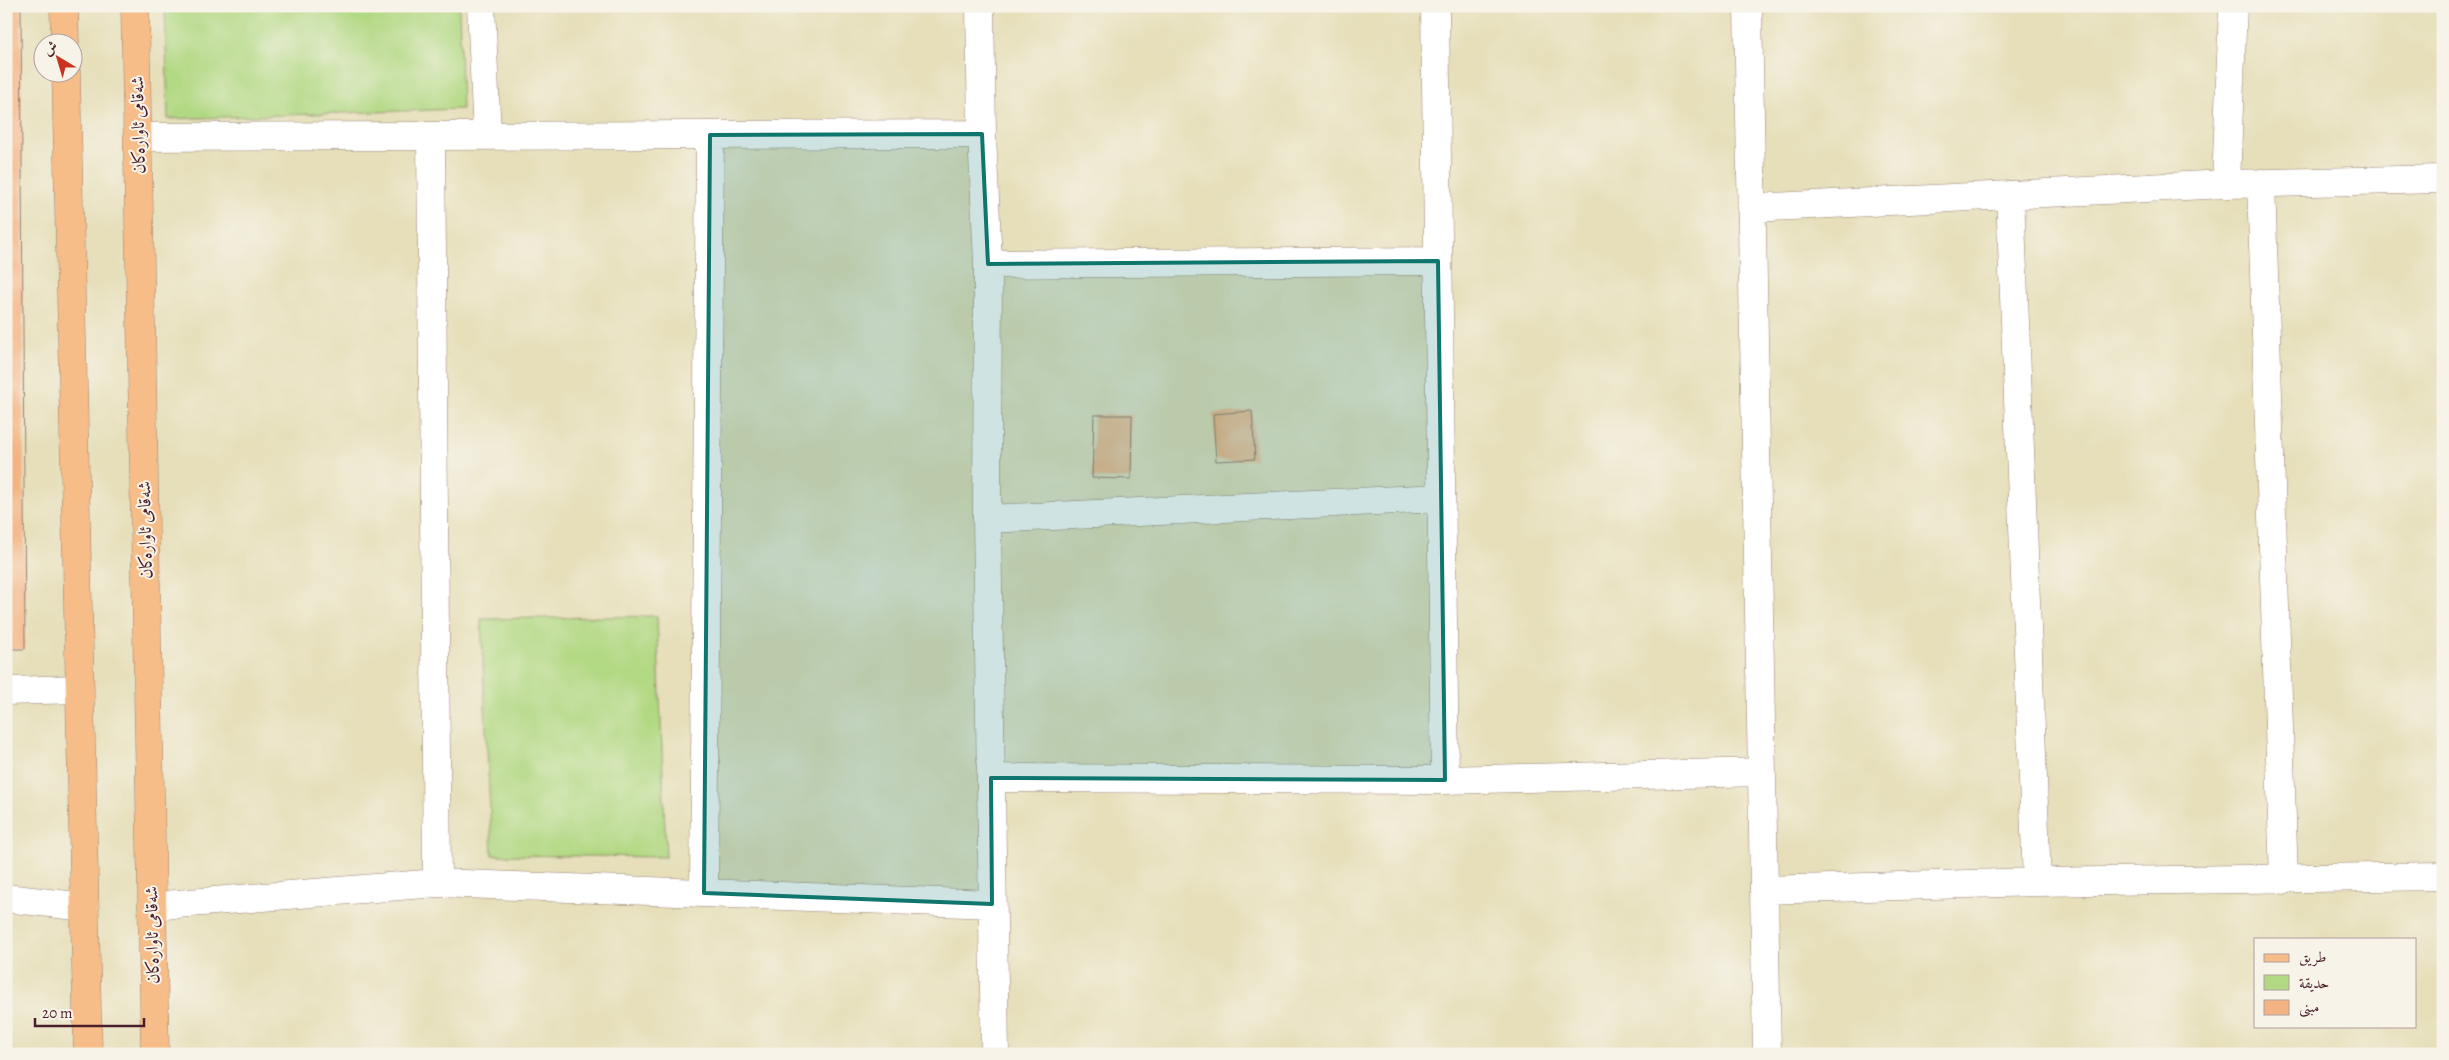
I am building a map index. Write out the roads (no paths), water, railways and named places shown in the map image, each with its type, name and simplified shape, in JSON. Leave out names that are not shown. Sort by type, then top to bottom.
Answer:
[{"type":"main road","points":[[64,6],[65,32]]},
{"type":"main road","name":"شەقامی ئاوارەکان","points":[[136,6],[155,1054]]},
{"type":"main road","points":[[66,82],[88,1054]]},
{"type":"street","points":[[480,6],[487,136]]},
{"type":"street","points":[[980,6],[982,134],[988,264],[987,519],[995,1054]]},
{"type":"street","points":[[1435,6],[1445,780]]},
{"type":"street","points":[[1748,6],[1767,1054]]},
{"type":"street","points":[[2226,184],[2233,6]]},
{"type":"street","points":[[138,137],[982,134]]},
{"type":"street","points":[[704,892],[710,135]]},
{"type":"street","points":[[431,136],[437,883]]},
{"type":"street","points":[[1752,208],[2226,184],[2443,179]]},
{"type":"street","points":[[2262,183],[2284,880]]},
{"type":"street","points":[[2010,195],[2037,882]]},
{"type":"street","points":[[988,264],[1438,261]]},
{"type":"street","points":[[987,519],[1441,498]]},
{"type":"street","points":[[6,691],[79,689]]},
{"type":"street","points":[[991,778],[1445,780],[1762,772]]},
{"type":"street","points":[[1764,890],[2037,882],[2284,880],[2443,876]]},
{"type":"street","points":[[152,906],[437,883],[992,904]]},
{"type":"street","points":[[6,898],[85,907]]}]
